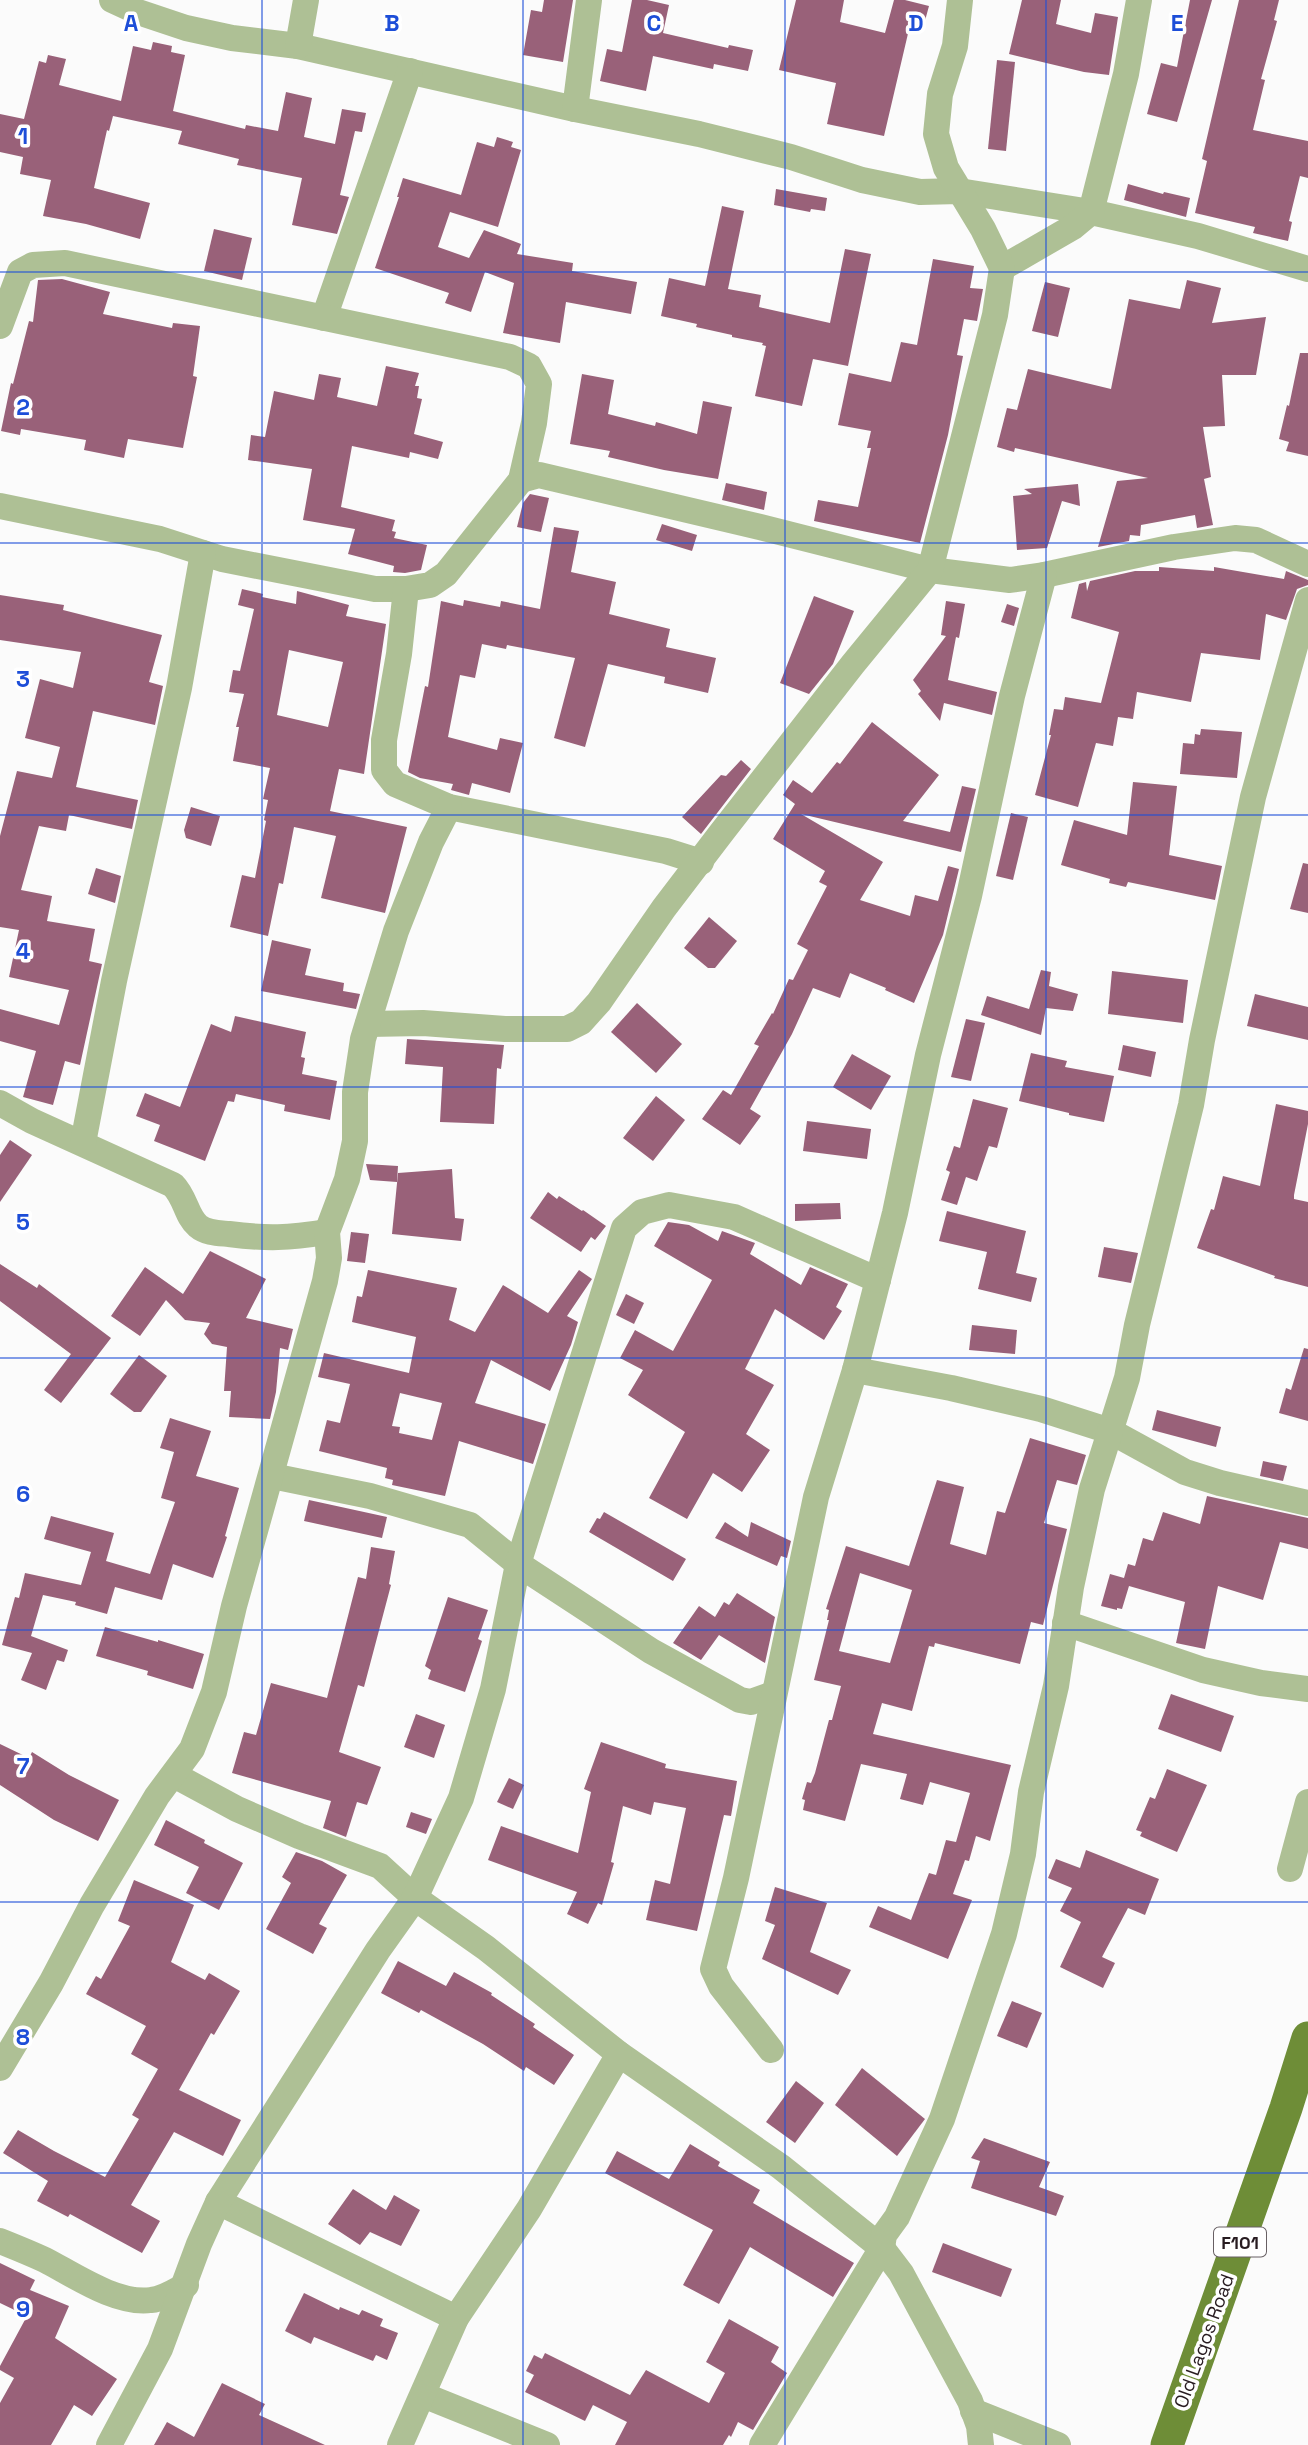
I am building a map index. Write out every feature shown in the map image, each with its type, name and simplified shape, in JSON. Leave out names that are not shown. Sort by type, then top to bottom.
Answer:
[{"type":"main road","name":"Old Lagos Road","points":[[1167,2445],[1282,2120],[1308,2038]]},
{"type":"street","points":[[113,0],[138,12],[186,28],[232,38],[298,46],[575,109],[699,134],[790,157],[862,180],[920,192],[960,191],[1091,212],[1198,236],[1308,269]]},
{"type":"street","points":[[298,46],[306,0]]},
{"type":"street","points":[[575,109],[589,0]]},
{"type":"street","points":[[368,1024],[424,1023],[505,1029],[567,1028],[581,1021],[599,1002],[664,908],[853,664],[930,570],[995,315],[1002,268],[983,229],[946,168],[936,134],[940,94],[955,46],[960,0]]},
{"type":"street","points":[[1002,268],[1073,227],[1091,212],[1126,74],[1139,0]]},
{"type":"street","points":[[324,318],[410,71]]},
{"type":"street","points":[[0,326],[20,272],[33,265],[65,262],[510,357],[529,366],[539,384],[534,424],[521,480],[446,574],[430,585],[406,589],[375,589],[222,559],[160,539],[0,506]]},
{"type":"street","points":[[521,480],[539,475],[930,570],[1010,580],[1174,547],[1235,538],[1256,540],[1308,564]]},
{"type":"street","points":[[83,1143],[114,981],[179,688],[203,553]]},
{"type":"street","points":[[771,2050],[721,1986],[713,1969],[736,1878],[816,1497],[855,1370],[895,1213],[928,1055],[977,859],[1012,696],[1044,575]]},
{"type":"street","points":[[406,589],[399,654],[384,740],[384,770],[395,784],[449,807],[666,851],[701,862]]},
{"type":"street","points":[[762,2445],[882,2248],[884,2235],[897,2217],[942,2119],[1004,1934],[1023,1854],[1031,1792],[1056,1686],[1065,1623],[1092,1489],[1127,1378],[1137,1325],[1191,1105],[1253,797],[1308,600]]},
{"type":"street","points":[[0,2068],[157,1796],[192,1749],[214,1692],[234,1606],[325,1281],[329,1258],[327,1232],[347,1179],[355,1141],[355,1092],[368,1024],[396,931],[431,842],[449,807]]},
{"type":"street","points":[[0,1102],[32,1121],[173,1185],[182,1193],[190,1216],[198,1226],[210,1232],[269,1239],[327,1232]]},
{"type":"street","points":[[109,2445],[160,2349],[199,2244],[218,2202],[378,1950],[415,1898],[461,1798],[493,1689],[518,1564],[624,1228],[642,1212],[669,1205],[734,1217],[878,1280]]},
{"type":"street","points":[[855,1370],[1041,1409],[1110,1431],[1185,1472],[1220,1483],[1308,1503]]},
{"type":"street","points":[[272,1476],[370,1496],[470,1525],[518,1564],[651,1651],[740,1700],[751,1702],[773,1694]]},
{"type":"street","points":[[1065,1623],[1203,1670],[1261,1683],[1308,1689]]},
{"type":"street","points":[[174,1775],[237,1809],[380,1866],[415,1898],[486,1948],[619,2054],[781,2167],[882,2248],[901,2273],[937,2337],[973,2411],[979,2426],[981,2445]]},
{"type":"street","points":[[1290,1868],[1308,1802]]},
{"type":"street","points":[[400,2445],[456,2318],[529,2209],[619,2054]]},
{"type":"street","points":[[218,2202],[456,2318]]},
{"type":"street","points":[[0,2241],[43,2259],[95,2287],[128,2298],[149,2301],[186,2285]]},
{"type":"street","points":[[423,2395],[547,2445]]},
{"type":"street","points":[[973,2411],[1058,2445]]},
{"type":"building","points":[[544,0],[573,0],[563,62],[523,55],[531,10],[542,12]]},
{"type":"building","points":[[632,0],[669,5],[663,33],[728,48],[729,45],[753,50],[748,71],[714,64],[713,69],[653,56],[646,91],[600,81],[607,49],[622,52]]},
{"type":"building","points":[[796,0],[844,0],[840,22],[885,33],[894,0],[929,6],[923,28],[910,25],[884,136],[827,124],[836,83],[779,70]]},
{"type":"building","points":[[1022,0],[1061,0],[1056,24],[1091,33],[1095,13],[1118,17],[1109,75],[1084,72],[1009,54]]},
{"type":"building","points":[[1190,0],[1212,0],[1177,122],[1147,114],[1161,63],[1177,67]]},
{"type":"building","points":[[1239,0],[1279,0],[1274,20],[1277,21],[1261,79],[1265,80],[1253,130],[1308,141],[1308,178],[1300,176],[1289,221],[1292,222],[1288,241],[1253,233],[1255,227],[1195,213],[1207,161],[1202,159]]},
{"type":"building","points":[[153,42],[172,46],[171,52],[185,55],[173,111],[245,129],[246,125],[278,131],[286,92],[312,98],[304,137],[335,144],[342,109],[366,113],[362,132],[355,131],[340,195],[349,197],[337,234],[292,225],[302,178],[237,165],[239,159],[178,144],[182,131],[113,116],[109,131],[107,130],[94,188],[150,203],[140,239],[86,224],[43,216],[51,180],[20,174],[23,157],[0,152],[0,114],[24,119],[39,61],[46,63],[48,55],[66,59],[59,85],[121,101],[133,46],[151,50]]},
{"type":"building","points":[[997,60],[1015,62],[1006,151],[988,149]]},
{"type":"building","points":[[497,137],[513,142],[511,147],[521,150],[498,227],[450,212],[438,247],[469,258],[484,230],[521,244],[517,254],[573,263],[572,271],[637,282],[631,314],[566,302],[560,343],[503,333],[514,283],[485,272],[471,312],[445,303],[449,293],[375,268],[403,178],[461,195],[477,142],[494,147]]},
{"type":"building","points":[[1128,184],[1190,198],[1186,217],[1124,200]]},
{"type":"building","points":[[776,189],[827,198],[825,211],[811,209],[810,212],[774,205]]},
{"type":"building","points":[[722,206],[744,211],[728,289],[761,295],[759,307],[830,323],[845,249],[871,254],[848,366],[813,359],[802,406],[755,396],[766,346],[762,345],[763,343],[732,337],[696,327],[697,324],[661,316],[669,278],[705,286]]},
{"type":"building","points":[[214,229],[252,238],[242,280],[204,271]]},
{"type":"building","points":[[933,259],[974,266],[970,288],[983,289],[977,321],[964,319],[957,355],[963,356],[948,435],[920,543],[814,521],[818,500],[858,507],[871,448],[867,448],[871,431],[838,425],[849,373],[891,382],[901,342],[917,345]]},
{"type":"building","points":[[62,279],[110,292],[103,314],[172,328],[173,323],[200,326],[193,376],[197,377],[183,448],[128,439],[124,458],[84,450],[86,440],[21,429],[20,435],[1,431],[11,383],[13,384],[29,321],[33,322],[38,280]]},
{"type":"building","points":[[1187,280],[1221,288],[1212,323],[1266,317],[1256,375],[1222,375],[1225,426],[1203,427],[1211,477],[1204,479],[1213,525],[1197,528],[1195,515],[1141,525],[1140,536],[1130,535],[1129,541],[1098,547],[1117,481],[1148,478],[1015,448],[1014,452],[997,447],[1007,408],[1017,410],[1028,369],[1111,389],[1129,299],[1180,309]]},
{"type":"building","points":[[1045,282],[1070,288],[1058,337],[1032,331]]},
{"type":"building","points":[[1300,353],[1308,353],[1308,456],[1286,451],[1289,442],[1279,439]]},
{"type":"building","points":[[386,366],[419,373],[415,386],[419,386],[417,398],[422,399],[414,434],[443,442],[438,459],[410,452],[409,458],[352,446],[341,507],[395,520],[392,531],[396,532],[394,538],[427,545],[421,570],[405,573],[393,572],[394,566],[348,554],[355,529],[303,520],[312,469],[248,460],[251,435],[265,437],[274,391],[314,400],[319,374],[341,378],[337,397],[377,406]]},
{"type":"building","points":[[582,374],[614,380],[608,414],[655,426],[656,422],[697,434],[703,401],[732,407],[718,479],[608,457],[610,451],[570,444]]},
{"type":"building","points":[[726,483],[767,492],[764,510],[722,500]]},
{"type":"building","points":[[1078,484],[1080,506],[1062,501],[1047,548],[1017,550],[1013,496],[1032,494],[1024,489]]},
{"type":"building","points":[[530,494],[549,498],[541,532],[517,527],[523,503]]},
{"type":"building","points":[[662,524],[697,535],[692,551],[656,540]]},
{"type":"building","points":[[554,527],[579,531],[571,572],[616,582],[609,614],[670,629],[666,647],[716,658],[708,693],[664,683],[665,677],[608,664],[585,747],[554,738],[575,658],[507,645],[506,649],[482,644],[475,678],[460,675],[448,737],[497,750],[500,738],[523,743],[510,793],[472,783],[469,795],[451,790],[453,784],[420,778],[408,772],[425,686],[428,687],[441,601],[463,606],[464,600],[500,607],[501,601],[540,609]]},
{"type":"building","points":[[1159,567],[1214,571],[1214,567],[1284,579],[1286,571],[1308,580],[1308,585],[1297,589],[1286,620],[1266,614],[1260,660],[1201,653],[1191,702],[1137,692],[1133,719],[1118,717],[1113,746],[1096,743],[1078,807],[1035,795],[1051,735],[1054,709],[1063,710],[1065,697],[1101,703],[1119,632],[1071,618],[1079,584],[1086,582],[1087,591],[1090,581],[1135,571],[1159,571]]},
{"type":"building","points":[[242,589],[263,594],[262,597],[296,604],[297,591],[349,605],[346,616],[386,624],[364,774],[339,769],[330,811],[407,827],[385,913],[321,898],[336,836],[294,827],[283,884],[279,883],[268,936],[230,927],[242,875],[255,878],[266,821],[268,800],[263,799],[270,768],[233,761],[239,727],[236,727],[244,694],[229,692],[233,670],[240,671],[254,609],[238,605]],"holes":[[[289,650],[343,662],[328,727],[277,715]]]},
{"type":"building","points":[[0,595],[64,605],[63,610],[162,635],[149,682],[163,686],[155,725],[93,711],[76,787],[138,800],[132,829],[69,815],[66,831],[39,826],[21,890],[52,896],[47,921],[95,929],[89,961],[102,964],[80,1065],[65,1061],[53,1105],[23,1097],[36,1051],[0,1041],[0,1009],[59,1025],[69,990],[9,977],[19,930],[0,927],[0,836],[17,771],[52,778],[60,747],[25,738],[40,679],[73,688],[81,652],[0,640]]},
{"type":"building","points":[[814,596],[854,611],[833,664],[809,694],[780,683]]},
{"type":"building","points":[[946,601],[965,604],[948,680],[997,692],[992,715],[944,703],[940,721],[918,694],[921,691],[913,680],[946,636],[941,635]]},
{"type":"building","points":[[1007,604],[1019,608],[1014,626],[1001,622]]},
{"type":"building","points":[[872,722],[939,775],[903,821],[950,832],[962,786],[976,789],[961,852],[801,814],[883,862],[860,900],[910,916],[915,895],[938,901],[948,866],[959,869],[943,935],[914,1003],[850,973],[840,998],[813,988],[792,1034],[750,1109],[761,1116],[740,1145],[702,1119],[723,1090],[731,1095],[759,1046],[754,1044],[808,950],[797,944],[827,886],[819,882],[825,871],[773,839],[795,804],[783,795],[793,780],[812,793],[837,762],[840,764]]},
{"type":"building","points":[[1201,729],[1242,732],[1237,778],[1180,774],[1183,743],[1194,744],[1195,734],[1200,735]]},
{"type":"building","points":[[741,760],[751,769],[701,834],[682,817],[721,775],[726,776]]},
{"type":"building","points":[[1133,782],[1177,786],[1169,855],[1222,866],[1215,900],[1128,882],[1126,887],[1109,883],[1110,879],[1061,865],[1074,820],[1127,835]]},
{"type":"building","points":[[191,807],[220,816],[211,846],[186,838],[184,830]]},
{"type":"building","points":[[1011,813],[1028,817],[1013,880],[996,876]]},
{"type":"building","points":[[1303,863],[1308,864],[1308,913],[1290,909]]},
{"type":"building","points":[[96,868],[121,876],[115,903],[88,894]]},
{"type":"building","points":[[709,917],[737,941],[715,968],[708,968],[684,948]]},
{"type":"building","points":[[272,940],[311,949],[305,975],[344,983],[343,991],[360,994],[356,1009],[261,991]]},
{"type":"building","points":[[1041,970],[1051,972],[1049,986],[1078,994],[1073,1011],[1046,1008],[1041,1035],[981,1015],[987,996],[1029,1009]]},
{"type":"building","points":[[1112,971],[1188,980],[1183,1023],[1108,1014]]},
{"type":"building","points":[[1255,994],[1308,1007],[1308,1040],[1247,1026]]},
{"type":"building","points":[[637,1003],[682,1044],[656,1073],[611,1032]]},
{"type":"building","points":[[235,1016],[306,1032],[301,1057],[305,1058],[302,1074],[337,1081],[330,1120],[284,1111],[285,1105],[236,1094],[234,1102],[228,1101],[205,1161],[154,1141],[160,1125],[136,1116],[145,1093],[180,1107],[211,1024],[231,1032]]},
{"type":"building","points":[[966,1019],[985,1023],[971,1081],[951,1077]]},
{"type":"building","points":[[407,1039],[504,1045],[501,1069],[497,1068],[494,1124],[440,1122],[443,1067],[405,1064]]},
{"type":"building","points":[[1123,1045],[1156,1052],[1151,1077],[1118,1070]]},
{"type":"building","points":[[1031,1053],[1067,1061],[1065,1067],[1114,1076],[1104,1122],[1019,1101]]},
{"type":"building","points":[[852,1054],[891,1076],[871,1110],[833,1087]]},
{"type":"building","points":[[656,1096],[685,1120],[653,1161],[623,1138]]},
{"type":"building","points":[[973,1099],[1008,1108],[997,1148],[989,1146],[977,1181],[966,1177],[957,1205],[941,1200],[950,1172],[946,1170],[954,1146],[960,1148]]},
{"type":"building","points":[[1276,1104],[1308,1111],[1294,1199],[1308,1202],[1308,1287],[1274,1278],[1275,1276],[1197,1248],[1211,1209],[1214,1210],[1223,1176],[1260,1186]]},
{"type":"building","points":[[807,1121],[871,1129],[867,1159],[803,1151]]},
{"type":"building","points":[[10,1140],[32,1155],[0,1202],[0,1155]]},
{"type":"building","points":[[366,1164],[398,1166],[397,1182],[370,1180]]},
{"type":"building","points":[[452,1169],[455,1218],[464,1219],[461,1241],[392,1234],[398,1173]]},
{"type":"building","points":[[548,1192],[557,1199],[559,1196],[583,1210],[606,1226],[595,1240],[591,1237],[581,1252],[530,1218]]},
{"type":"building","points":[[840,1203],[841,1219],[795,1221],[795,1204]]},
{"type":"building","points":[[947,1211],[1026,1231],[1016,1273],[1037,1278],[1031,1302],[978,1289],[987,1252],[939,1241]]},
{"type":"building","points":[[668,1222],[689,1225],[718,1241],[722,1231],[755,1243],[750,1254],[801,1285],[810,1267],[848,1284],[836,1307],[842,1311],[824,1340],[775,1309],[745,1369],[774,1385],[746,1434],[770,1450],[742,1492],[713,1473],[687,1519],[649,1498],[685,1432],[628,1395],[643,1370],[620,1358],[635,1330],[673,1351],[712,1280],[654,1246]]},
{"type":"building","points":[[351,1232],[369,1234],[365,1263],[347,1261]]},
{"type":"building","points":[[1104,1247],[1138,1253],[1131,1283],[1098,1277]]},
{"type":"building","points":[[210,1251],[266,1279],[246,1318],[293,1329],[288,1350],[280,1348],[276,1392],[270,1419],[229,1417],[231,1391],[224,1391],[227,1347],[212,1344],[204,1334],[210,1323],[185,1320],[166,1300],[140,1336],[111,1316],[145,1267],[183,1294]]},
{"type":"building","points":[[0,1264],[37,1288],[39,1284],[111,1338],[61,1403],[44,1390],[71,1354],[0,1301]]},
{"type":"building","points":[[368,1270],[457,1288],[449,1320],[475,1332],[503,1285],[548,1313],[579,1270],[592,1279],[567,1316],[578,1322],[571,1345],[550,1391],[491,1360],[475,1403],[546,1424],[533,1464],[459,1441],[445,1496],[392,1485],[393,1480],[385,1478],[387,1468],[319,1451],[327,1420],[340,1423],[350,1384],[318,1377],[324,1353],[409,1373],[416,1337],[352,1322],[357,1296],[362,1297]],"holes":[[[400,1393],[442,1403],[432,1440],[399,1433],[400,1427],[392,1426]]]},
{"type":"building","points":[[626,1294],[644,1303],[634,1324],[616,1315]]},
{"type":"building","points":[[972,1325],[1017,1330],[1015,1354],[969,1350]]},
{"type":"building","points":[[1304,1348],[1308,1349],[1308,1421],[1279,1413],[1286,1388],[1291,1390]]},
{"type":"building","points":[[139,1355],[167,1376],[141,1412],[134,1412],[110,1394]]},
{"type":"building","points":[[1157,1410],[1221,1427],[1216,1447],[1152,1430]]},
{"type":"building","points":[[170,1418],[211,1431],[196,1476],[239,1488],[213,1578],[173,1564],[162,1600],[115,1587],[107,1614],[75,1605],[76,1602],[43,1595],[31,1636],[68,1650],[64,1662],[57,1660],[46,1690],[21,1680],[32,1653],[2,1645],[15,1597],[19,1598],[25,1573],[81,1585],[91,1552],[44,1539],[51,1516],[114,1533],[106,1561],[150,1574],[175,1502],[161,1498],[174,1452],[160,1448]]},
{"type":"building","points":[[1030,1438],[1086,1455],[1077,1485],[1057,1480],[1044,1523],[1067,1529],[1043,1625],[1031,1622],[1020,1664],[935,1643],[934,1647],[929,1646],[912,1711],[882,1703],[873,1734],[1011,1765],[990,1841],[976,1836],[969,1861],[965,1860],[953,1894],[972,1900],[948,1959],[869,1927],[878,1906],[911,1920],[929,1873],[936,1875],[946,1840],[956,1842],[970,1793],[930,1782],[923,1805],[900,1799],[907,1774],[861,1764],[845,1821],[803,1810],[805,1800],[802,1799],[807,1782],[811,1783],[815,1773],[841,1686],[814,1680],[829,1620],[829,1610],[826,1609],[846,1546],[909,1566],[937,1480],[964,1487],[950,1544],[986,1555],[997,1511],[1005,1513]],"holes":[[[860,1573],[912,1590],[890,1663],[839,1651]]]},
{"type":"building","points":[[1263,1461],[1287,1466],[1283,1481],[1260,1476]]},
{"type":"building","points":[[1207,1496],[1308,1518],[1308,1549],[1280,1542],[1263,1600],[1218,1586],[1205,1649],[1176,1643],[1185,1602],[1129,1586],[1122,1609],[1101,1606],[1110,1574],[1124,1578],[1128,1564],[1135,1566],[1143,1538],[1153,1541],[1163,1512],[1200,1524]]},
{"type":"building","points":[[309,1500],[387,1517],[382,1538],[304,1521]]},
{"type":"building","points":[[604,1512],[686,1559],[673,1581],[589,1532]]},
{"type":"building","points":[[725,1522],[748,1537],[751,1522],[791,1541],[787,1558],[781,1556],[777,1566],[715,1538]]},
{"type":"building","points":[[371,1547],[395,1551],[389,1584],[391,1585],[364,1687],[358,1685],[339,1752],[381,1767],[367,1805],[357,1802],[346,1837],[323,1828],[331,1801],[232,1773],[244,1732],[256,1735],[271,1683],[327,1698],[358,1577],[366,1579]]},
{"type":"building","points":[[737,1593],[775,1617],[765,1663],[719,1635],[701,1660],[673,1643],[699,1606],[715,1617],[724,1602],[729,1605]]},
{"type":"building","points":[[448,1597],[488,1610],[478,1639],[482,1641],[465,1692],[428,1679],[431,1670],[425,1666]]},
{"type":"building","points":[[105,1627],[204,1654],[193,1689],[147,1675],[148,1671],[96,1656]]},
{"type":"building","points":[[1171,1694],[1234,1716],[1221,1752],[1158,1729]]},
{"type":"building","points":[[416,1714],[445,1725],[434,1758],[404,1747]]},
{"type":"building","points":[[601,1742],[666,1764],[665,1768],[737,1781],[731,1816],[724,1815],[697,1931],[646,1920],[655,1880],[670,1884],[686,1808],[654,1802],[651,1815],[623,1806],[611,1862],[614,1863],[602,1905],[598,1903],[588,1924],[567,1914],[577,1892],[488,1860],[501,1826],[578,1853],[591,1792],[584,1789]]},
{"type":"building","points":[[0,1744],[29,1758],[32,1752],[69,1775],[119,1800],[98,1841],[54,1820],[0,1785]]},
{"type":"building","points":[[1167,1769],[1207,1785],[1177,1852],[1140,1836],[1142,1832],[1136,1830],[1150,1797],[1155,1799]]},
{"type":"building","points":[[509,1778],[524,1785],[513,1809],[497,1802]]},
{"type":"building","points":[[411,1812],[432,1819],[426,1834],[406,1827]]},
{"type":"building","points":[[166,1820],[243,1863],[219,1910],[186,1893],[199,1867],[154,1845]]},
{"type":"building","points":[[1086,1850],[1159,1879],[1145,1915],[1128,1908],[1102,1957],[1115,1963],[1103,1988],[1060,1967],[1081,1922],[1060,1911],[1072,1888],[1048,1878],[1056,1859],[1080,1868]]},
{"type":"building","points":[[296,1852],[322,1861],[347,1875],[319,1924],[327,1928],[313,1954],[266,1929],[291,1883],[282,1877]]},
{"type":"building","points":[[134,1880],[194,1905],[171,1962],[205,1980],[209,1973],[240,1991],[214,2035],[211,2033],[179,2090],[241,2120],[223,2156],[174,2132],[131,2205],[160,2221],[142,2253],[70,2214],[68,2217],[37,2201],[48,2181],[3,2153],[18,2130],[105,2177],[139,2119],[132,2115],[158,2069],[131,2054],[146,2026],[86,1994],[96,1976],[101,1979],[130,1926],[118,1921]]},
{"type":"building","points":[[775,1887],[827,1903],[810,1952],[851,1970],[838,1995],[762,1959],[775,1925],[765,1921]]},
{"type":"building","points":[[398,1961],[446,1986],[454,1972],[492,1993],[491,1995],[535,2024],[533,2027],[574,2055],[554,2085],[526,2067],[524,2071],[483,2044],[421,2010],[419,2013],[381,1993]]},
{"type":"building","points":[[1012,2001],[1042,2013],[1027,2048],[997,2036]]},
{"type":"building","points":[[862,2068],[925,2119],[897,2156],[835,2105]]},
{"type":"building","points":[[796,2081],[824,2103],[795,2143],[766,2122]]},
{"type":"building","points":[[984,2138],[1050,2162],[1039,2187],[1064,2196],[1056,2216],[971,2188],[980,2161],[971,2158]]},
{"type":"building","points":[[690,2144],[720,2162],[718,2166],[760,2190],[753,2203],[854,2263],[833,2297],[750,2247],[719,2304],[683,2285],[713,2230],[605,2173],[617,2151],[669,2179]]},
{"type":"building","points":[[353,2189],[386,2210],[394,2195],[420,2210],[401,2246],[370,2232],[360,2245],[328,2224]]},
{"type":"building","points":[[943,2243],[1012,2269],[1001,2297],[932,2272]]},
{"type":"building","points":[[0,2263],[35,2280],[30,2290],[69,2306],[55,2338],[117,2379],[92,2416],[74,2405],[51,2445],[0,2445],[0,2403],[14,2378],[0,2370],[0,2366],[27,2316],[0,2303]]},
{"type":"building","points":[[304,2293],[339,2310],[340,2307],[359,2315],[362,2310],[383,2319],[380,2326],[398,2333],[387,2360],[376,2355],[373,2361],[314,2337],[311,2344],[285,2331]]},
{"type":"building","points":[[729,2319],[779,2347],[771,2362],[787,2373],[753,2430],[738,2422],[731,2437],[729,2435],[723,2445],[615,2445],[627,2422],[593,2405],[585,2421],[525,2392],[534,2375],[526,2371],[534,2355],[542,2359],[545,2353],[630,2395],[646,2370],[709,2403],[725,2373],[706,2362]]},
{"type":"building","points":[[222,2383],[265,2404],[259,2415],[325,2445],[154,2445],[167,2422],[194,2437]]}]
